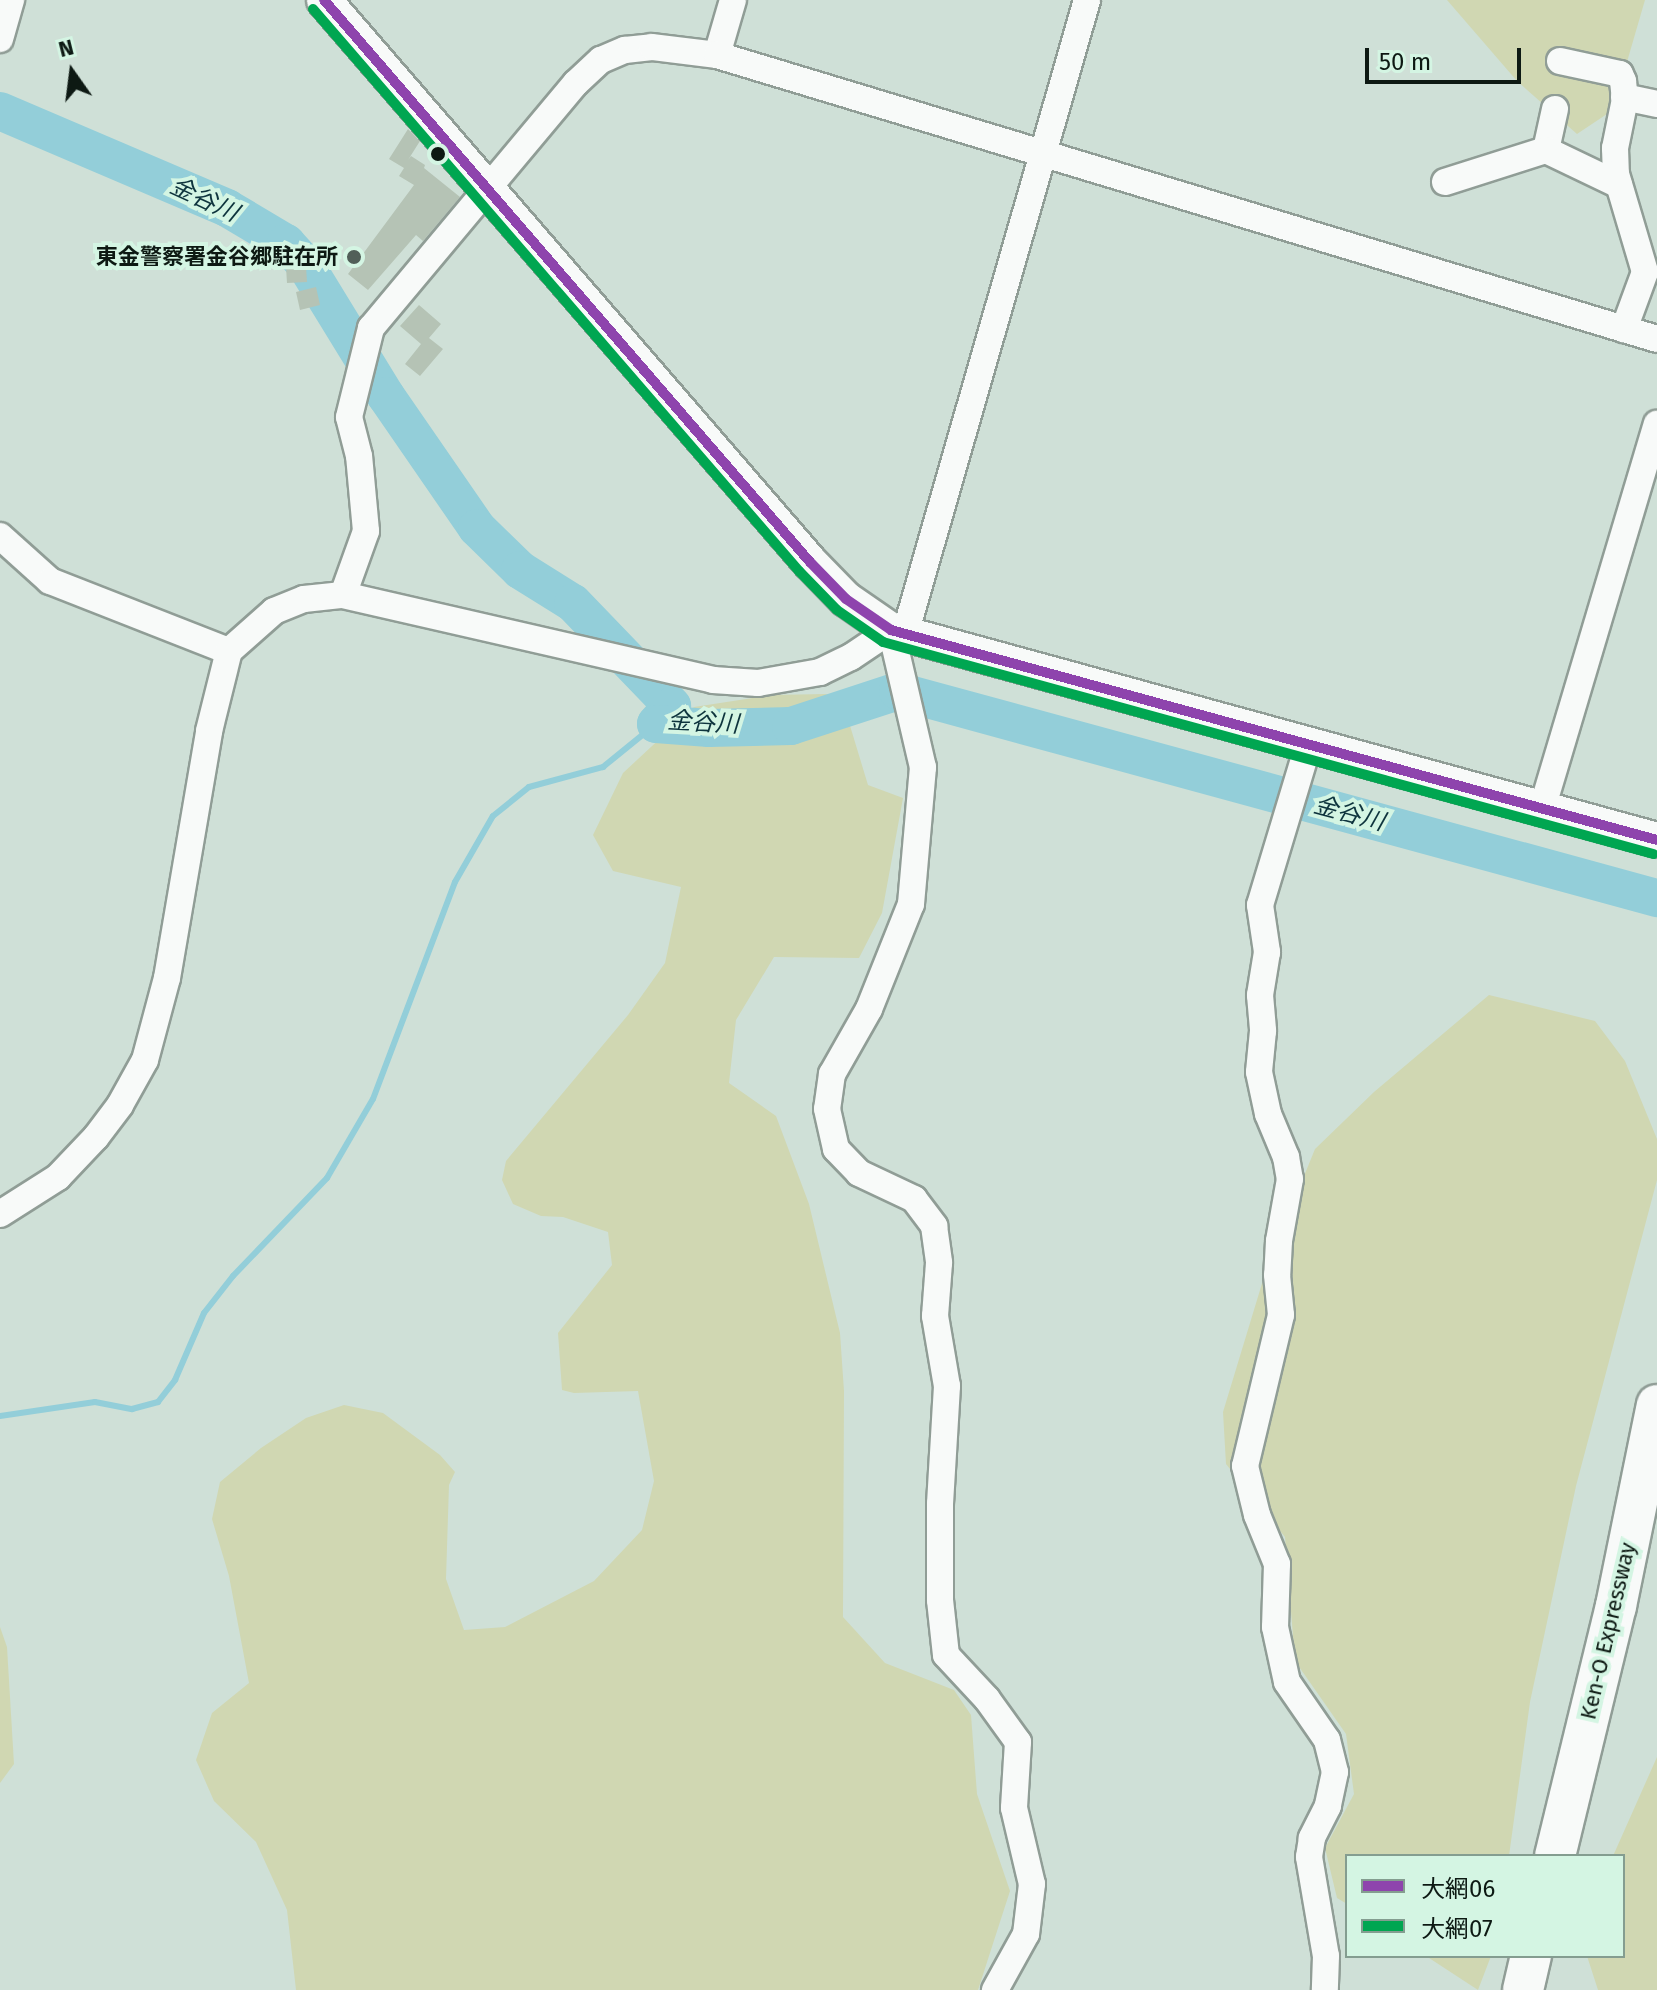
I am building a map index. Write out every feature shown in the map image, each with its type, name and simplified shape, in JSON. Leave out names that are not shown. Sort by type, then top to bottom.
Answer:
[{"type":"highway","name":"Ken-O Expressway","points":[[1555,1854],[1616,1606],[1657,1405]]},
{"type":"highway","points":[[1523,1990],[1531,1958]]},
{"type":"main road","points":[[324,0],[810,562],[846,599],[898,632],[1657,840]]},
{"type":"street","points":[[0,39],[11,0]]},
{"type":"street","points":[[717,55],[733,0]]},
{"type":"street","points":[[995,1990],[1026,1934],[1032,1884],[1014,1808],[1018,1742],[987,1699],[946,1655],[940,1600],[940,1504],[947,1386],[935,1316],[939,1263],[934,1226],[914,1199],[859,1173],[836,1149],[827,1109],[832,1074],[869,1009],[911,904],[923,767],[898,632],[1045,152],[1087,0]]},
{"type":"street","points":[[343,595],[366,531],[359,456],[349,417],[371,328],[576,83],[601,60],[625,50],[652,47],[717,55],[1657,339]]},
{"type":"street","points":[[1560,61],[1620,74],[1624,97],[1615,148],[1619,185],[1645,272],[1624,329]]},
{"type":"street","points":[[1624,97],[1657,104]]},
{"type":"street","points":[[1546,150],[1555,109]]},
{"type":"street","points":[[1445,182],[1546,150],[1619,185]]},
{"type":"street","points":[[1542,809],[1657,424]]},
{"type":"street","points":[[0,536],[50,581],[229,651]]},
{"type":"street","points":[[0,1214],[58,1177],[96,1137],[120,1105],[145,1060],[167,978],[209,731],[229,651],[274,611],[304,599],[343,595],[713,680],[758,683],[820,672],[898,632]]},
{"type":"street","points":[[1308,746],[1260,905],[1267,952],[1260,995],[1263,1031],[1259,1072],[1268,1114],[1286,1157],[1290,1179],[1279,1241],[1277,1275],[1281,1315],[1274,1357],[1253,1424],[1245,1466],[1257,1515],[1277,1564],[1275,1627],[1287,1682],[1327,1740],[1335,1772],[1328,1806],[1312,1838],[1309,1857],[1326,1956],[1325,1990]]},
{"type":"green space","points":[[1447,0],[1645,0],[1613,110],[1577,134],[1517,81]]},
{"type":"green space","points":[[773,695],[841,696],[868,785],[903,798],[882,913],[859,958],[774,957],[736,1020],[729,1083],[776,1116],[809,1204],[840,1333],[844,1391],[843,1617],[885,1663],[954,1690],[971,1715],[977,1794],[1010,1891],[978,1990],[296,1990],[287,1910],[256,1842],[214,1801],[196,1760],[212,1713],[249,1683],[229,1576],[212,1519],[220,1482],[261,1448],[306,1418],[344,1405],[383,1413],[440,1455],[455,1472],[449,1485],[446,1579],[464,1630],[505,1627],[594,1581],[642,1530],[654,1481],[638,1391],[574,1393],[562,1390],[558,1333],[612,1265],[608,1232],[563,1217],[541,1216],[513,1204],[502,1180],[506,1161],[628,1015],[665,963],[681,887],[613,871],[593,835],[623,773],[694,707]]},
{"type":"green space","points":[[1489,995],[1595,1021],[1625,1061],[1657,1139],[1657,1180],[1576,1486],[1530,1702],[1509,1854],[1345,1854],[1345,1903],[1337,1898],[1325,1848],[1354,1794],[1346,1734],[1295,1661],[1285,1537],[1226,1464],[1223,1412],[1267,1267],[1315,1149],[1374,1092]]},
{"type":"green space","points":[[0,1627],[7,1647],[14,1764],[0,1783]]},
{"type":"green space","points":[[1657,1757],[1657,1990],[1598,1990],[1588,1958],[1625,1958],[1625,1854],[1614,1854]]},
{"type":"green space","points":[[1429,1958],[1490,1958],[1478,1990]]},
{"type":"building","points":[[408,129],[420,141],[408,160],[411,156],[425,165],[424,168],[460,197],[423,241],[416,235],[368,290],[348,274],[414,185],[399,176],[404,168],[389,159]]},
{"type":"building","points":[[305,250],[307,282],[287,283],[285,251]]},
{"type":"building","points":[[316,287],[320,305],[300,310],[296,292]]},
{"type":"building","points":[[419,305],[441,324],[429,338],[443,349],[420,376],[405,364],[421,344],[400,326]]},
{"type":"waterway","name":"金谷川","points":[[0,111],[227,208],[286,243],[305,264],[386,396],[477,528],[520,570],[573,603],[672,706],[656,724]]},
{"type":"waterway","name":"金谷川","points":[[656,724],[709,728],[791,726],[898,691],[1657,898]]},
{"type":"waterway","points":[[0,1416],[95,1402],[132,1409],[158,1402],[175,1380],[204,1313],[233,1276],[327,1178],[373,1099],[455,882],[493,816],[529,787],[603,767],[656,724]]},
{"type":"transit line","name":"大網06","points":[[324,0],[810,562],[846,599],[891,630],[1657,840]]},
{"type":"transit line","name":"大網07","points":[[313,9],[799,571],[837,610],[883,642],[1653,854]]},
{"type":"place","name":"東金警察署金谷郷駐在所","points":[[354,257]]}]
